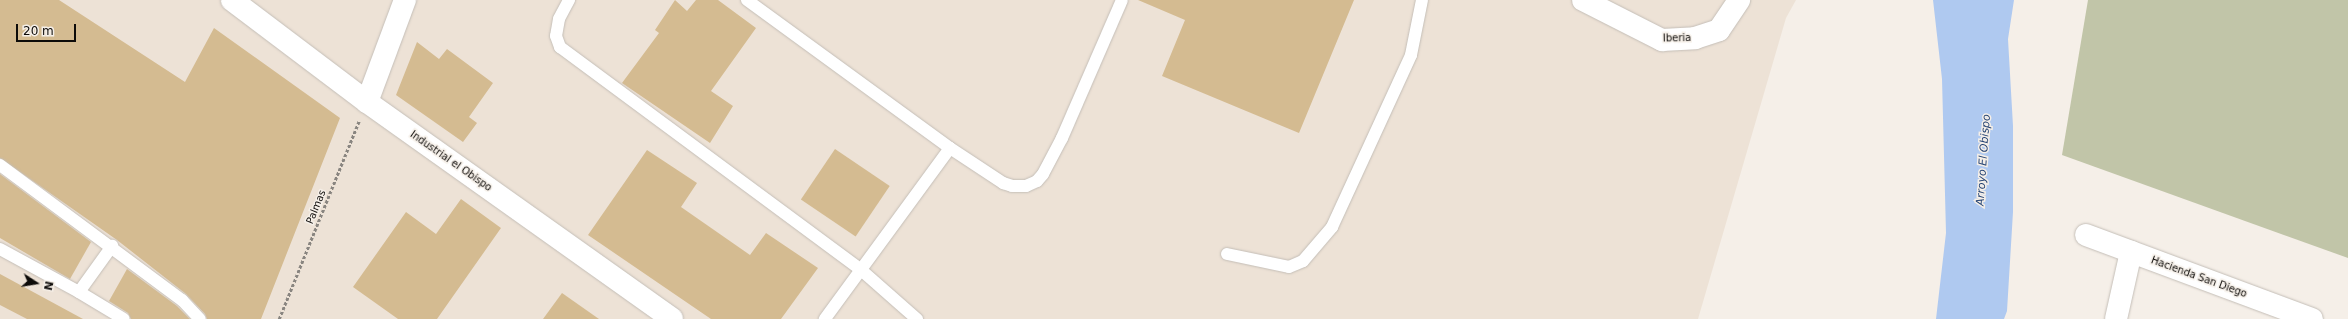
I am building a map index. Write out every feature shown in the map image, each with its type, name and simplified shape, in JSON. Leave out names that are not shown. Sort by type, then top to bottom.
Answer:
[{"type":"street","name":"Industrial el Obispo","points":[[232,0],[367,102],[672,319]]},
{"type":"street","points":[[367,102],[405,0]]},
{"type":"street","name":"Iberia","points":[[1583,0],[1662,40],[1695,38],[1719,30],[1739,0]]},
{"type":"street","name":"Hacienda San Diego","points":[[2086,235],[2312,319]]},
{"type":"street","points":[[2116,319],[2131,252]]},
{"type":"lane","points":[[569,0],[559,19],[556,36],[560,47],[860,269],[917,319]]},
{"type":"lane","points":[[747,0],[950,148],[1003,183],[1012,186],[1026,186],[1037,181],[1043,174],[1062,138],[1122,0]]},
{"type":"lane","points":[[1227,254],[1289,266],[1303,261],[1332,227],[1411,55],[1422,0]]},
{"type":"lane","points":[[825,319],[860,269],[950,148]]},
{"type":"lane","points":[[0,165],[112,246],[182,300],[200,319]]},
{"type":"lane","points":[[79,292],[112,246]]},
{"type":"lane","points":[[0,249],[79,292],[124,319]]},
{"type":"path","name":"Palmas","points":[[280,319],[367,102]]},
{"type":"shaded area","points":[[0,0],[1796,0],[1786,18],[1698,319],[0,319]]},
{"type":"green space","points":[[2088,0],[2348,0],[2348,258],[2062,155]]},
{"type":"water","name":"Arroyo El Obispo","points":[[1933,0],[2014,0],[2008,39],[2013,126],[2013,212],[2007,311],[2004,319],[1936,319],[1946,233],[1942,79]]},
{"type":"building","points":[[0,0],[59,0],[185,82],[214,28],[340,118],[261,319],[207,319],[205,314],[186,294],[117,240],[0,158]]},
{"type":"building","points":[[675,0],[687,11],[696,0],[718,0],[756,28],[711,91],[733,106],[710,143],[622,83],[659,33],[655,30]]},
{"type":"building","points":[[1138,0],[1354,0],[1299,133],[1162,76],[1185,20]]},
{"type":"building","points":[[417,42],[439,59],[447,49],[493,83],[469,117],[477,123],[463,142],[396,95]]},
{"type":"building","points":[[835,149],[890,186],[856,236],[801,200]]},
{"type":"building","points":[[647,150],[697,183],[681,207],[750,255],[766,233],[818,268],[781,319],[711,319],[588,235]]},
{"type":"building","points":[[0,174],[91,242],[70,279],[0,238]]},
{"type":"building","points":[[461,199],[501,228],[437,319],[398,319],[353,287],[406,212],[436,234]]},
{"type":"building","points":[[127,269],[177,306],[190,319],[131,319],[128,313],[109,301]]},
{"type":"building","points":[[0,274],[83,319],[27,319],[0,305]]},
{"type":"building","points":[[562,293],[599,319],[543,319]]}]
